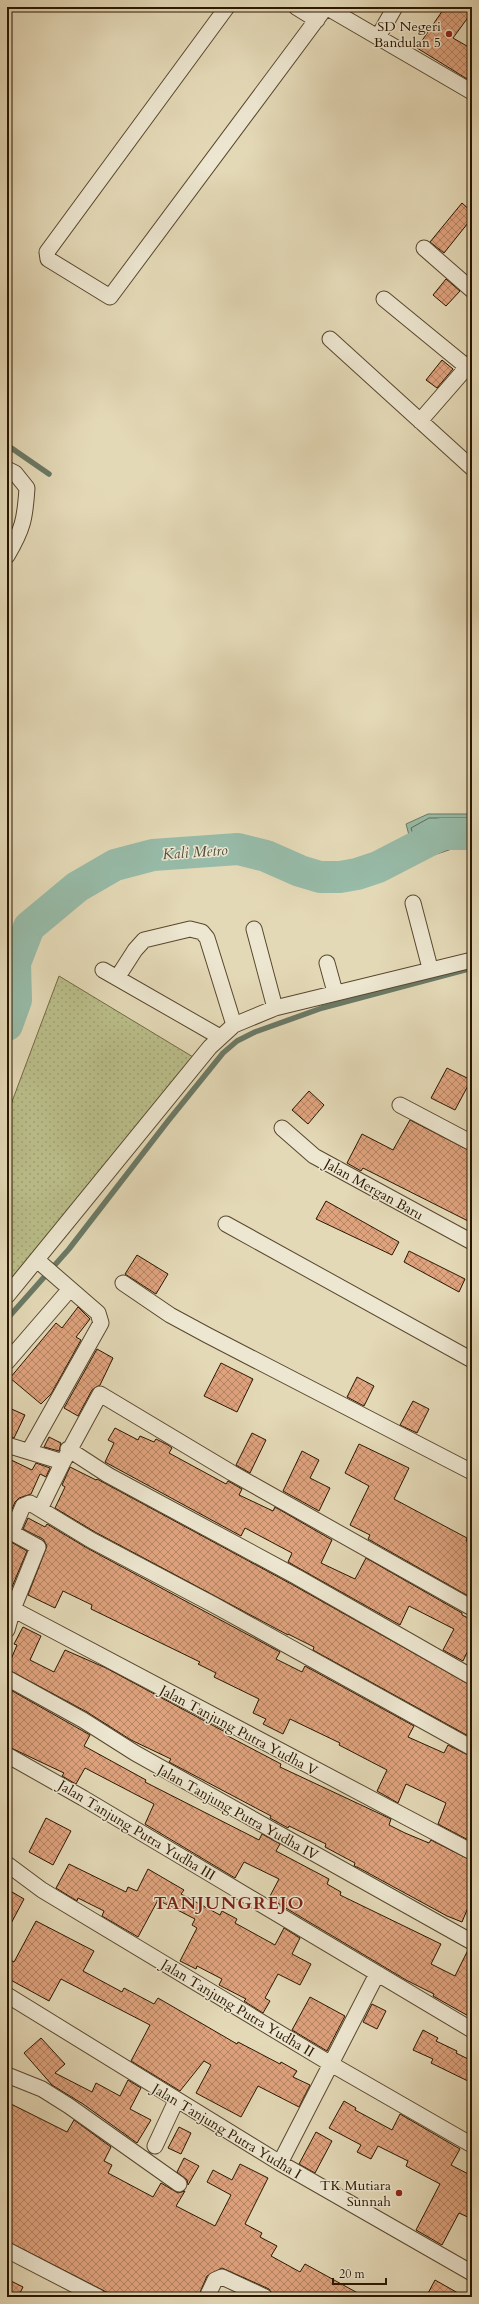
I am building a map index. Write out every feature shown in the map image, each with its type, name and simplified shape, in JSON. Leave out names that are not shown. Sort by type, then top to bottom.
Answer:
[{"type":"street","points":[[227,7],[47,252],[48,259],[110,296],[326,7],[472,92]]},
{"type":"street","points":[[296,7],[317,20]]},
{"type":"street","points":[[378,37],[395,7]]},
{"type":"street","points":[[424,248],[472,290]]},
{"type":"street","points":[[384,298],[470,364],[420,421]]},
{"type":"street","points":[[330,339],[472,468]]},
{"type":"street","points":[[7,469],[15,472],[27,488],[21,533],[7,556]]},
{"type":"street","points":[[413,904],[430,968]]},
{"type":"street","points":[[117,978],[134,950],[144,940],[190,929],[197,930],[207,938],[234,1024]]},
{"type":"street","points":[[254,929],[275,1008]]},
{"type":"street","points":[[7,1296],[40,1263],[220,1037],[234,1024],[275,1008],[430,968],[472,960]]},
{"type":"street","points":[[327,963],[335,992]]},
{"type":"street","points":[[103,970],[220,1037]]},
{"type":"street","points":[[400,1105],[472,1142]]},
{"type":"street","name":"Jalan Mergan Baru","points":[[282,1128],[314,1156],[472,1242]]},
{"type":"street","points":[[226,1224],[472,1360]]},
{"type":"street","points":[[29,1451],[101,1323],[98,1313],[40,1263]]},
{"type":"street","points":[[123,1282],[170,1315],[472,1472]]},
{"type":"street","points":[[7,1362],[70,1289]]},
{"type":"street","points":[[40,1510],[65,1456],[100,1394],[232,1473],[472,1608]]},
{"type":"street","points":[[7,1445],[29,1451],[65,1456],[108,1475],[297,1577],[472,1677]]},
{"type":"street","points":[[7,1630],[10,1607],[38,1547],[9,1531],[24,1504],[30,1504],[91,1540],[214,1605],[472,1748]]},
{"type":"street","name":"Jalan Tanjung Putra Yudha V","points":[[10,1607],[472,1852]]},
{"type":"street","name":"Jalan Tanjung Putra Yudha IV","points":[[7,1678],[82,1720],[134,1753],[472,1942]]},
{"type":"street","name":"Jalan Tanjung Putra Yudha III","points":[[7,1755],[83,1798],[472,2030]]},
{"type":"street","name":"Jalan Tanjung Putra Yudha II","points":[[7,1864],[42,1890],[331,2064],[472,2145]]},
{"type":"street","points":[[280,2163],[377,1974]]},
{"type":"street","name":"Jalan Tanjung Putra Yudha I","points":[[7,1995],[176,2101],[280,2163],[472,2273]]},
{"type":"street","points":[[7,2075],[42,2089],[69,2106],[179,2184]]},
{"type":"street","points":[[155,2146],[176,2101]]},
{"type":"street","points":[[7,2250],[98,2297]]},
{"type":"street","points":[[207,2297],[215,2280],[222,2277],[265,2297]]},
{"type":"shaded area","points":[[59,976],[203,1063],[70,1231],[7,1307],[7,1115]]},
{"type":"water","points":[[428,814],[472,814],[472,848],[455,848],[416,861],[406,824]]},
{"type":"building","name":"SD Negeri Bandulan 5","points":[[445,7],[472,7],[472,12],[453,38],[472,49],[472,82],[417,48]]},
{"type":"building","points":[[462,203],[472,212],[472,218],[444,253],[430,242]]},
{"type":"building","points":[[446,279],[460,291],[446,306],[433,295]]},
{"type":"building","points":[[442,360],[453,369],[437,388],[426,380]]},
{"type":"building","points":[[447,1068],[471,1080],[455,1110],[431,1098]]},
{"type":"building","points":[[309,1091],[324,1105],[308,1124],[292,1110]]},
{"type":"building","points":[[410,1120],[472,1152],[472,1223],[363,1168],[361,1171],[347,1163],[362,1134],[393,1150]]},
{"type":"building","points":[[326,1201],[399,1242],[392,1255],[316,1219]]},
{"type":"building","points":[[409,1251],[465,1279],[459,1292],[404,1262]]},
{"type":"building","points":[[137,1255],[168,1274],[156,1294],[125,1274]]},
{"type":"building","points":[[78,1307],[90,1319],[76,1337],[81,1340],[51,1394],[41,1404],[10,1378],[56,1323],[62,1328]]},
{"type":"building","points":[[97,1349],[113,1358],[100,1385],[92,1390],[78,1416],[64,1408]]},
{"type":"building","points":[[221,1363],[253,1379],[237,1412],[204,1396]]},
{"type":"building","points":[[357,1377],[374,1386],[364,1406],[347,1397]]},
{"type":"building","points":[[413,1401],[429,1409],[417,1433],[400,1425]]},
{"type":"building","points":[[7,1407],[25,1415],[14,1438],[7,1436]]},
{"type":"building","points":[[115,1428],[138,1440],[140,1436],[154,1442],[156,1439],[168,1445],[172,1448],[169,1453],[226,1484],[228,1481],[242,1489],[239,1495],[273,1511],[275,1507],[332,1540],[321,1563],[355,1579],[366,1558],[462,1613],[462,1615],[472,1620],[472,1642],[463,1661],[443,1650],[454,1629],[409,1606],[400,1625],[288,1562],[292,1553],[245,1528],[241,1536],[105,1462],[114,1443],[108,1440]]},
{"type":"building","points":[[252,1433],[266,1440],[250,1473],[236,1465]]},
{"type":"building","points":[[49,1437],[61,1443],[59,1451],[44,1447]]},
{"type":"building","points":[[359,1444],[409,1468],[394,1499],[467,1538],[466,1541],[472,1544],[470,1597],[368,1539],[370,1535],[350,1525],[369,1486],[345,1473]]},
{"type":"building","points":[[302,1451],[319,1460],[310,1478],[330,1488],[319,1511],[283,1491]]},
{"type":"building","points":[[7,1458],[32,1470],[36,1463],[50,1468],[46,1477],[40,1474],[31,1494],[19,1498],[15,1502],[7,1521]]},
{"type":"building","points":[[70,1467],[96,1480],[97,1479],[293,1585],[472,1686],[472,1738],[313,1650],[314,1647],[288,1635],[95,1532],[55,1508],[65,1487],[62,1485]]},
{"type":"building","points":[[28,1518],[45,1527],[47,1524],[87,1548],[280,1652],[276,1659],[302,1672],[305,1666],[414,1726],[408,1737],[444,1753],[448,1745],[472,1757],[472,1842],[438,1824],[446,1803],[406,1784],[398,1803],[377,1791],[387,1770],[339,1745],[340,1743],[290,1719],[283,1734],[263,1724],[266,1719],[253,1713],[259,1699],[214,1677],[216,1673],[198,1664],[200,1662],[91,1609],[92,1605],[63,1591],[55,1608],[28,1595],[47,1546],[43,1539],[23,1529]]},
{"type":"building","points":[[11,1542],[27,1551],[12,1587],[7,1584],[7,1551]]},
{"type":"building","points":[[23,1627],[41,1636],[30,1660],[54,1672],[65,1650],[106,1668],[227,1733],[226,1735],[281,1764],[280,1767],[391,1819],[389,1825],[429,1843],[431,1840],[472,1861],[472,1898],[462,1922],[447,1916],[354,1866],[355,1863],[325,1847],[326,1844],[289,1826],[288,1828],[270,1818],[271,1816],[169,1762],[171,1759],[131,1740],[87,1712],[7,1669],[17,1645],[14,1644]]},
{"type":"building","points":[[7,1688],[90,1735],[84,1746],[146,1780],[145,1782],[259,1840],[262,1834],[280,1844],[276,1851],[329,1879],[327,1884],[341,1892],[340,1895],[441,1944],[431,1964],[455,1976],[468,1950],[472,1951],[472,2018],[433,1996],[434,1994],[406,1980],[269,1898],[279,1879],[244,1862],[235,1878],[145,1824],[154,1804],[85,1768],[76,1784],[62,1776],[64,1773],[7,1746]]},
{"type":"building","points":[[46,1818],[71,1831],[53,1865],[29,1852]]},
{"type":"building","points":[[69,1864],[126,1892],[128,1887],[137,1891],[148,1869],[184,1890],[181,1894],[220,1915],[222,1911],[237,1919],[235,1923],[275,1945],[284,1928],[300,1938],[292,1954],[311,1964],[300,1985],[278,1974],[265,1998],[270,2001],[263,2013],[244,2001],[246,1999],[219,1985],[222,1979],[197,1966],[196,1969],[180,1961],[197,1928],[192,1925],[195,1919],[158,1900],[138,1937],[102,1916],[104,1911],[78,1898],[77,1901],[56,1888]]},
{"type":"building","points":[[12,1892],[24,1899],[7,1931],[7,1901]]},
{"type":"building","points":[[36,1921],[94,1951],[83,1971],[122,1992],[124,1988],[154,2004],[158,1998],[237,2044],[238,2042],[280,2064],[281,2062],[297,2071],[293,2077],[310,2085],[299,2107],[258,2086],[241,2117],[196,2093],[211,2065],[204,2061],[180,2091],[131,2061],[150,2025],[61,1979],[49,2001],[7,1978],[7,1958],[14,1962]]},
{"type":"building","points":[[310,1997],[345,2016],[327,2051],[292,2030]]},
{"type":"building","points":[[372,2004],[386,2011],[377,2029],[363,2022]]},
{"type":"building","points":[[423,2030],[438,2038],[436,2041],[457,2051],[456,2053],[472,2061],[472,2083],[431,2063],[433,2059],[413,2050]]},
{"type":"building","points":[[41,2038],[65,2064],[55,2073],[92,2092],[96,2083],[120,2096],[128,2080],[141,2088],[130,2109],[151,2120],[137,2143],[83,2104],[52,2085],[24,2053]]},
{"type":"building","points":[[344,2101],[356,2108],[355,2110],[392,2130],[400,2114],[460,2149],[451,2165],[472,2176],[472,2219],[459,2213],[442,2245],[416,2230],[440,2184],[406,2166],[408,2161],[378,2146],[371,2159],[357,2152],[361,2145],[329,2128]]},
{"type":"building","points":[[7,2102],[67,2132],[74,2120],[111,2147],[104,2161],[112,2165],[108,2173],[153,2197],[161,2183],[178,2193],[185,2191],[176,2206],[215,2226],[231,2195],[207,2182],[213,2170],[232,2180],[240,2164],[268,2178],[245,2224],[262,2233],[260,2237],[277,2246],[271,2256],[300,2272],[305,2264],[365,2297],[274,2297],[269,2289],[222,2268],[207,2276],[198,2297],[116,2297],[7,2241]]},
{"type":"building","points":[[179,2127],[191,2133],[181,2154],[168,2148]]},
{"type":"building","points":[[316,2132],[332,2141],[315,2173],[299,2164]]},
{"type":"building","points":[[184,2158],[199,2166],[188,2185],[187,2180],[177,2172]]},
{"type":"building","points":[[7,2279],[23,2287],[18,2297],[7,2297]]},
{"type":"building","points":[[435,2280],[465,2297],[426,2297]]},
{"type":"waterway","points":[[7,445],[49,474]]},
{"type":"waterway","name":"Kali Metro","points":[[7,1025],[16,1000],[15,963],[29,927],[77,887],[115,865],[153,855],[238,849],[266,856],[300,871],[320,877],[340,877],[357,874],[378,867],[442,834],[472,834]]},
{"type":"waterway","points":[[7,1319],[69,1249],[168,1121],[223,1053],[237,1041],[255,1032],[322,1008],[472,968]]},
{"type":"place","name":"SD Negeri Bandulan 5","points":[[449,34]]},
{"type":"place","name":"TK Mutiara Sunnah","points":[[399,2193]]},
{"type":"district","name":"TANJUNGREJO","points":[[229,1903]]}]
